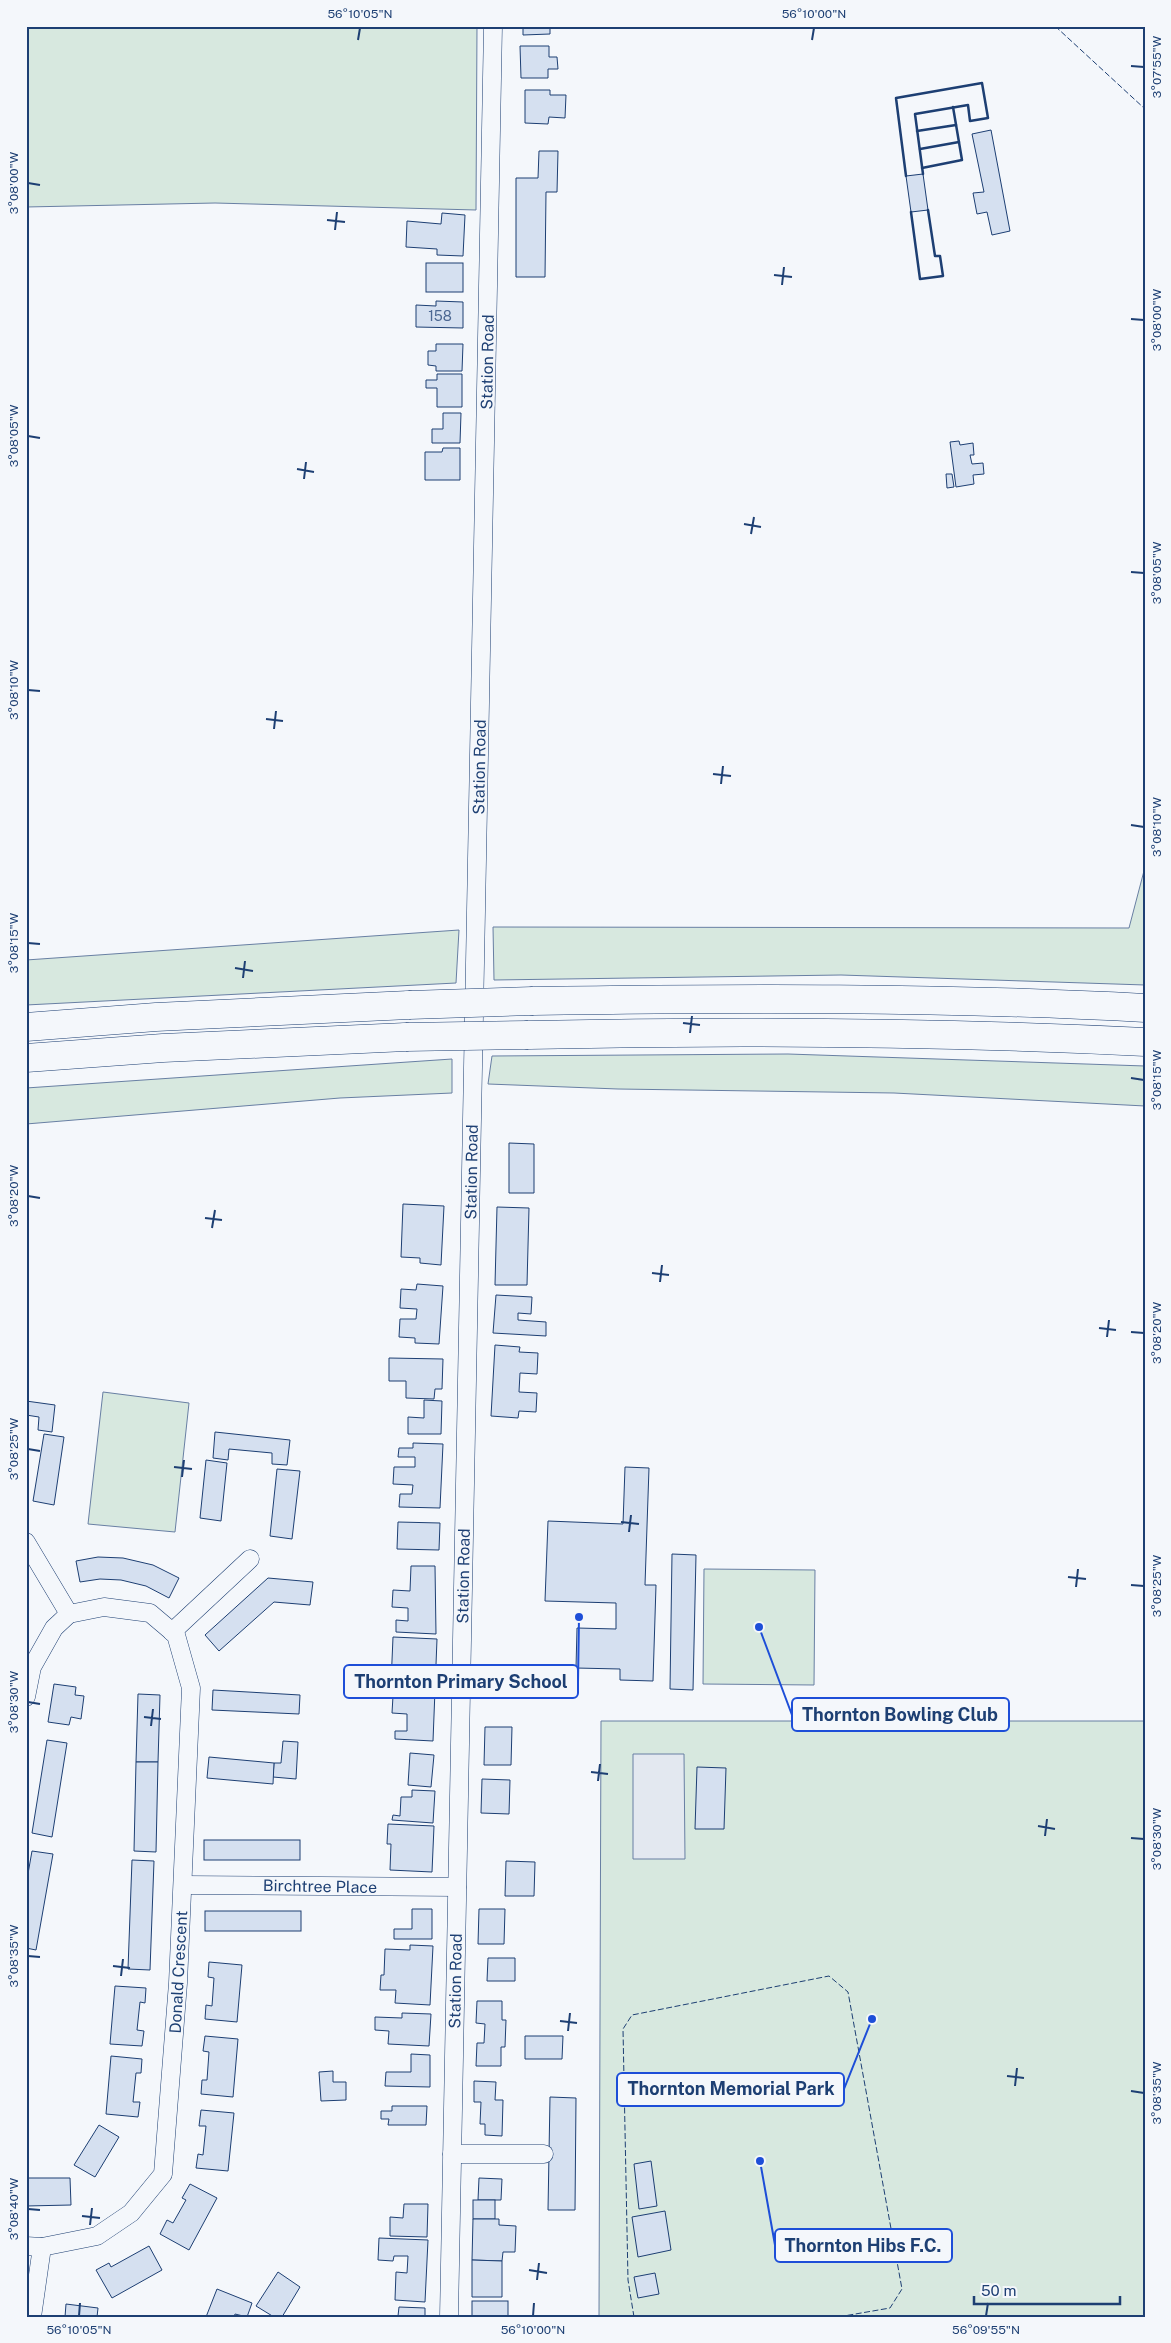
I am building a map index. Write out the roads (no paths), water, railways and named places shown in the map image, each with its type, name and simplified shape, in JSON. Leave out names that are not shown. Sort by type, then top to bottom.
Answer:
[{"type":"highway","points":[[26,1027],[156,1018],[409,1005],[533,1001],[712,998],[1029,1003],[1145,1008]]},
{"type":"highway","points":[[26,1058],[163,1048],[406,1037],[653,1032],[847,1032],[1145,1042]]},
{"type":"street","name":"Station Road","points":[[449,2317],[493,26]]},
{"type":"street","points":[[26,1542],[69,1614],[54,1628],[32,1667],[26,1697]]},
{"type":"street","points":[[172,1632],[250,1560]]},
{"type":"street","name":"Donald Crescent","points":[[32,2317],[34,2247],[97,2236],[130,2213],[163,2174],[178,1983],[191,1688],[176,1636],[150,1613],[104,1607],[69,1614]]},
{"type":"street","name":"Birchtree Place","points":[[183,1885],[457,1887]]},
{"type":"street","points":[[452,2154],[544,2154]]},
{"type":"place","name":"Thornton Primary School","points":[[579,1617]]},
{"type":"place","name":"Thornton Bowling Club","points":[[759,1627]]},
{"type":"place","name":"Thornton Memorial Park","points":[[872,2019]]},
{"type":"place","name":"Thornton Hibs F.C.","points":[[760,2161]]}]
